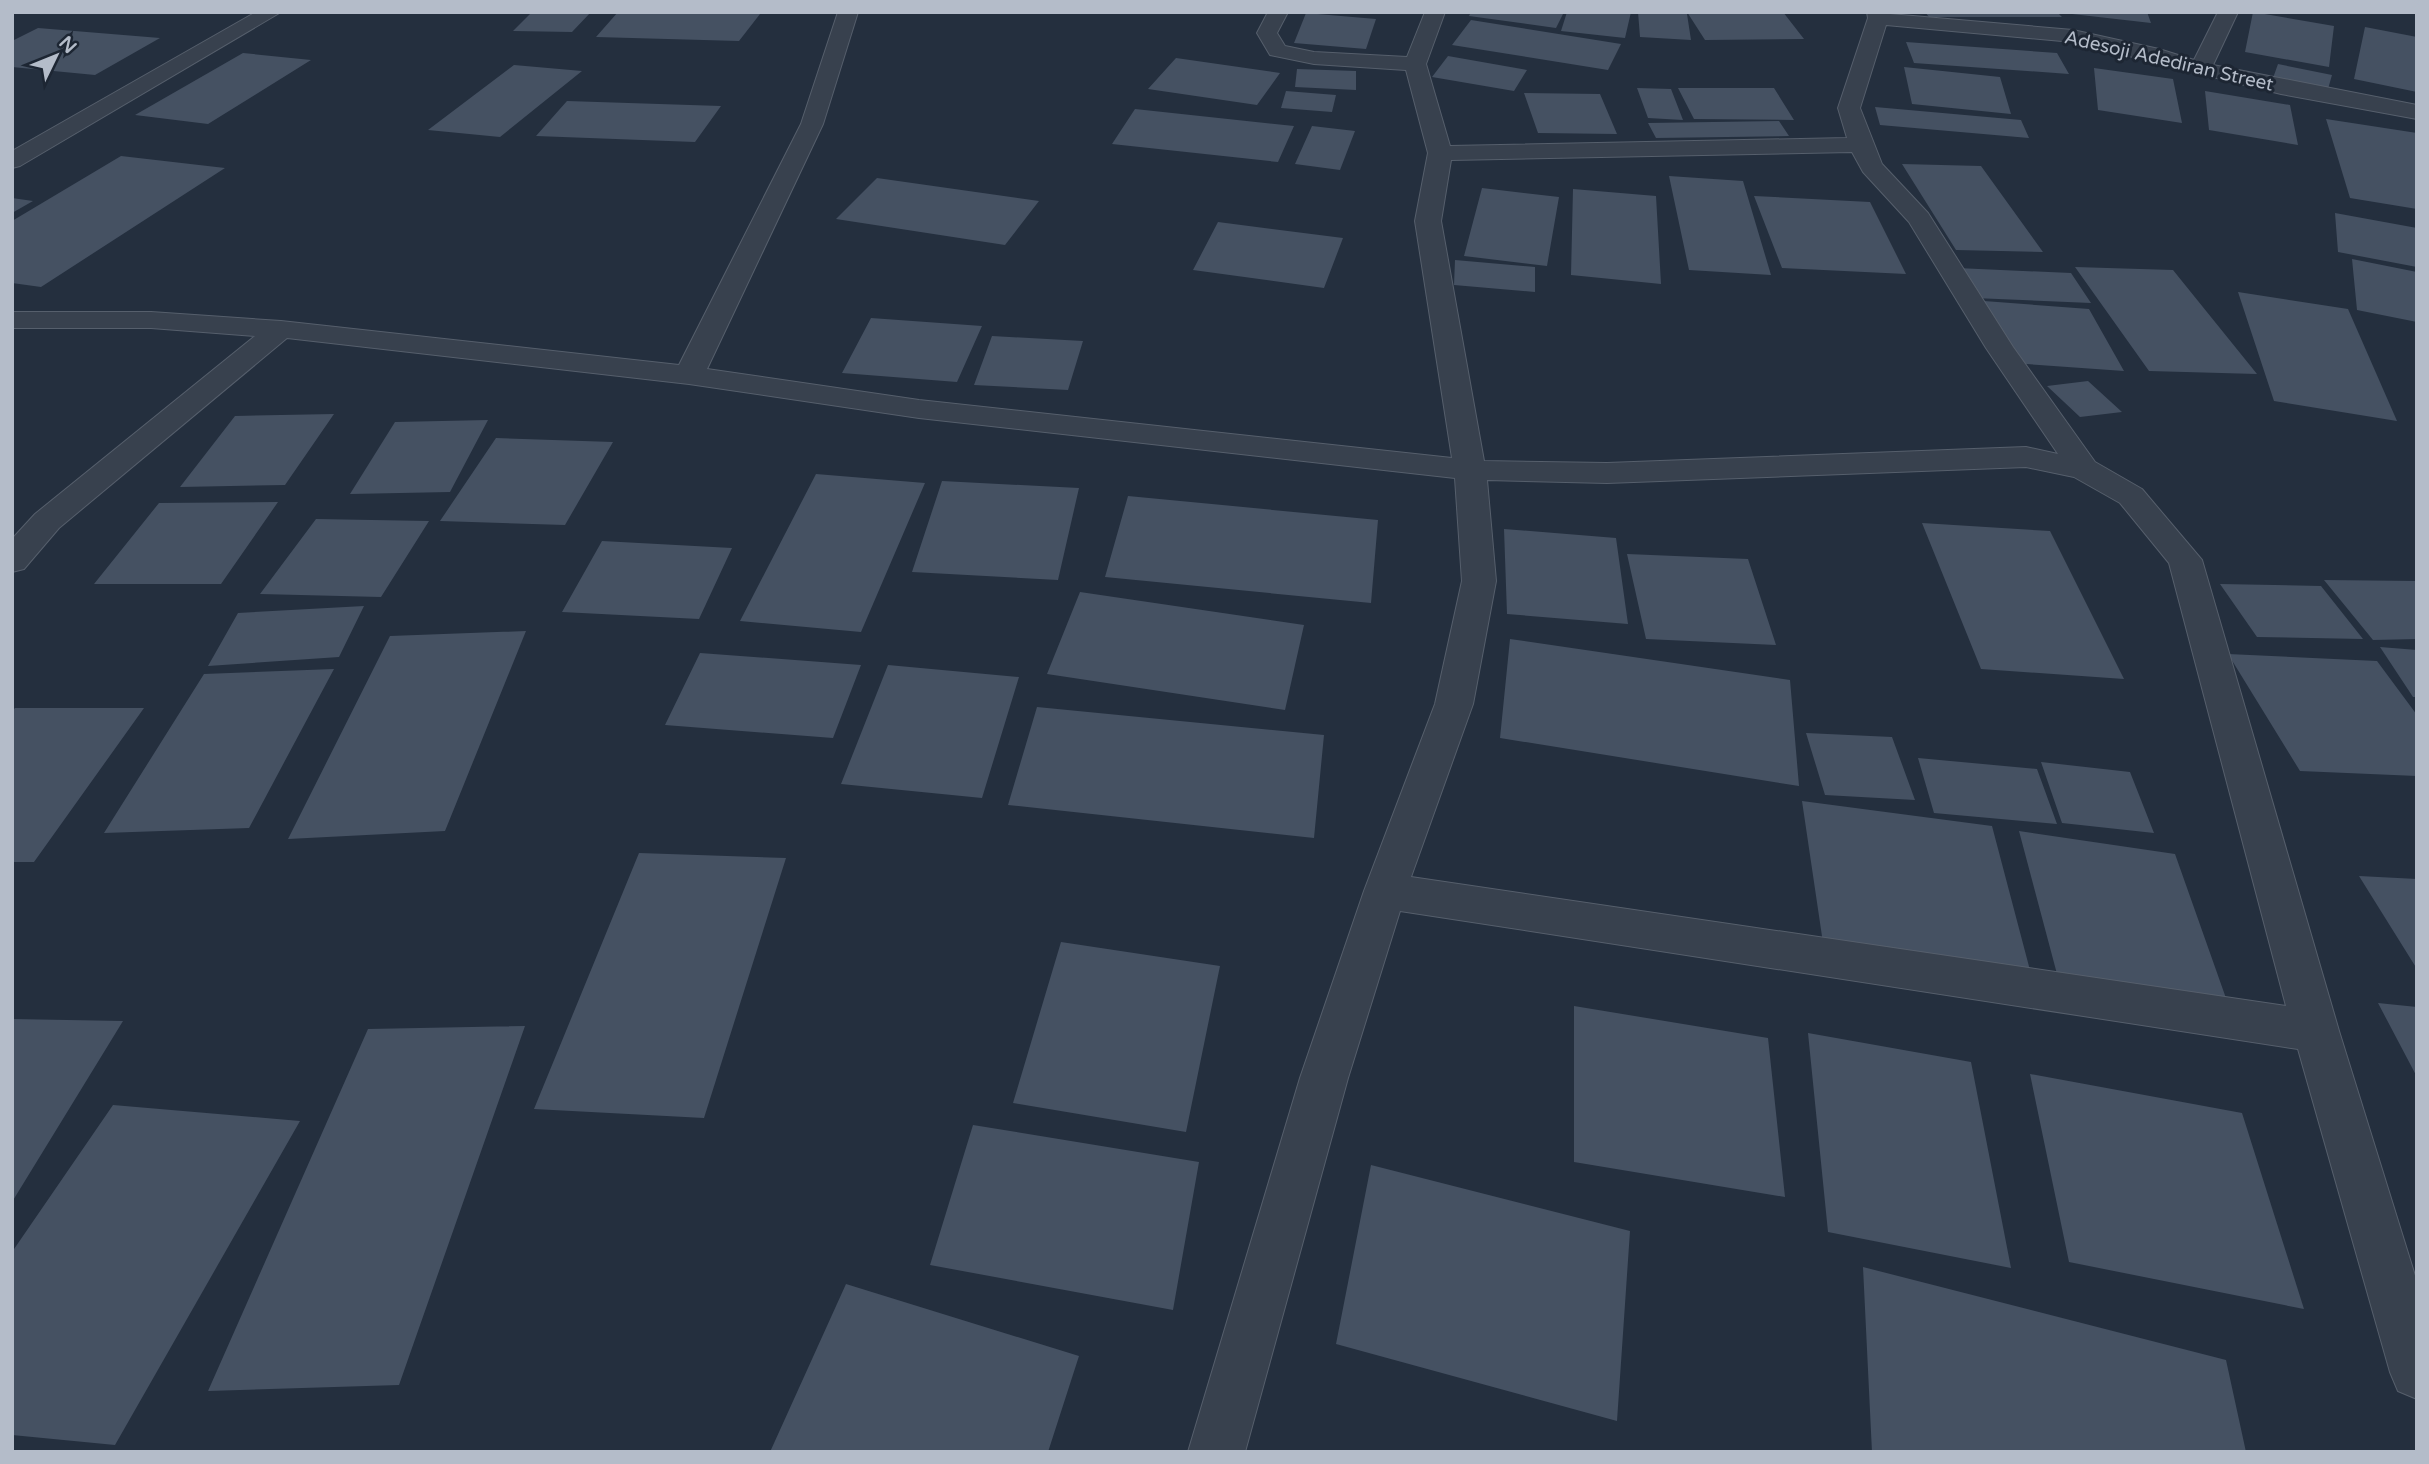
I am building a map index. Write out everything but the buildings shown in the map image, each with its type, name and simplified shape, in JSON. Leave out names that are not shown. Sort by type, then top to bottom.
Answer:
[{"type":"street","points":[[12,161],[271,12]]},
{"type":"street","points":[[689,375],[812,124],[848,12]]},
{"type":"street","points":[[1278,12],[1267,33],[1276,51],[1314,58],[1415,64]]},
{"type":"street","points":[[1216,1452],[1324,1078],[1385,891],[1454,704],[1479,581],[1469,470],[1428,221],[1440,153],[1415,64],[1435,12]]},
{"type":"street","points":[[2200,69],[2228,12]]},
{"type":"street","points":[[1877,15],[1849,108],[1871,167],[1919,218],[2000,348],[2084,469]]},
{"type":"street","name":"Adesoji Adediran Street","points":[[1877,15],[2073,36],[2159,55],[2200,69],[2281,88],[2417,111]]},
{"type":"street","points":[[1440,153],[1861,145]]},
{"type":"street","points":[[12,320],[151,320],[281,329],[689,375],[919,409],[1469,470],[1606,473],[2026,457],[2084,469],[2131,496],[2185,560],[2316,1031],[2417,1372]]},
{"type":"street","points":[[12,561],[47,521],[281,329]]},
{"type":"street","points":[[1385,891],[2316,1031]]}]
